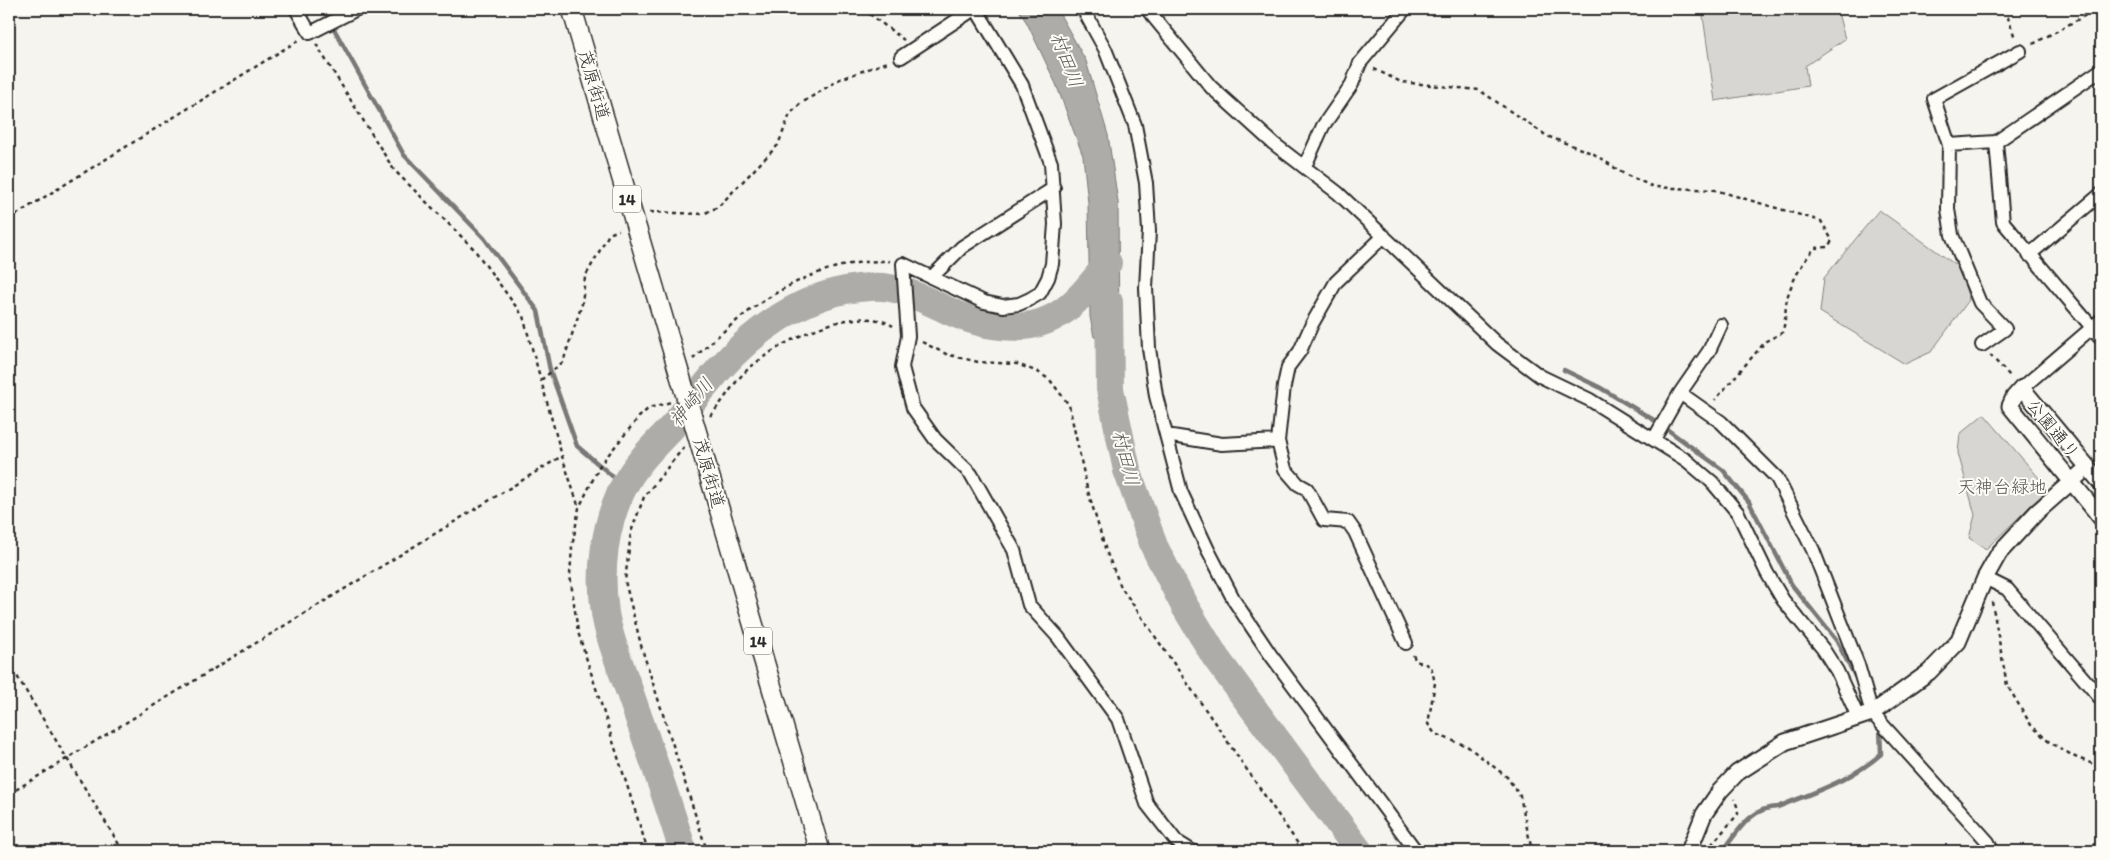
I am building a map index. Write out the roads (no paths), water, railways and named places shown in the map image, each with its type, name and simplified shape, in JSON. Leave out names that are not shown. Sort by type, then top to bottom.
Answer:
[{"type":"main road","name":"茂原街道","points":[[572,9],[820,851]]},
{"type":"street","points":[[296,9],[310,33],[357,9]]},
{"type":"street","points":[[901,57],[975,9],[1022,85],[1051,163],[1054,188],[1055,224],[1052,264],[1046,286],[1040,293],[1019,304],[1003,306],[984,302],[903,264],[908,336],[902,368],[913,408],[935,439],[971,474],[1014,550],[1030,605],[1058,637],[1118,719],[1147,804],[1176,841],[1192,851]]},
{"type":"street","points":[[1084,9],[1105,49],[1135,125],[1146,183],[1149,231],[1146,288],[1149,348],[1166,435],[1181,492],[1235,602],[1270,654],[1416,851]]},
{"type":"street","points":[[1146,9],[1211,87],[1273,143],[1338,193],[1498,344],[1540,376],[1590,400],[1686,460],[1712,482],[1738,513],[1783,600],[1823,649],[1865,715],[1964,815],[1988,842],[1992,851]]},
{"type":"street","points":[[1305,166],[1323,126],[1352,84],[1360,63],[1405,9]]},
{"type":"street","points":[[1982,345],[2005,329],[1980,303],[1952,235],[1948,209],[1949,145],[1934,100],[2020,51]]},
{"type":"street","points":[[1949,145],[1996,142],[2101,70]]},
{"type":"street","points":[[1996,142],[2002,222],[2029,255],[2097,324],[2101,338]]},
{"type":"street","points":[[932,277],[962,247],[1054,188]]},
{"type":"street","points":[[2029,255],[2101,194]]},
{"type":"street","points":[[1384,236],[1336,282],[1312,324],[1300,351],[1288,367],[1278,442],[1285,469],[1298,484],[1307,489],[1324,520],[1348,522],[1355,532],[1406,642]]},
{"type":"street","points":[[2022,388],[2097,324]]},
{"type":"street","points":[[1654,440],[1680,392],[1709,351],[1720,325]]},
{"type":"street","name":"公園通り","points":[[2101,483],[2022,388],[2014,397],[2010,406],[2101,518]]},
{"type":"street","points":[[1680,392],[1721,422],[1777,478],[1814,550],[1858,665],[1865,715]]},
{"type":"street","points":[[1166,435],[1222,444],[1278,442]]},
{"type":"street","points":[[1689,851],[1704,814],[1737,772],[1785,742],[1865,715],[1929,672],[1958,642],[1985,578],[1999,553],[2037,512],[2088,467]]},
{"type":"street","points":[[1985,578],[2007,589],[2101,699]]},
{"type":"water","points":[[1018,9],[1057,9],[1086,61],[1108,135],[1118,202],[1119,342],[1094,337],[1090,317],[1088,203],[1083,156],[1056,84],[1027,23]]},
{"type":"waterway","points":[[323,9],[404,155],[484,238],[538,311],[550,370],[577,446],[624,486]]},
{"type":"waterway","name":"神崎川","points":[[683,851],[612,643],[605,613],[603,565],[607,533],[617,502],[633,471],[739,349],[778,318],[799,306],[845,290],[881,287],[911,294],[978,322],[1008,327],[1023,326],[1037,324],[1065,310],[1083,294],[1108,263]]},
{"type":"waterway","name":"村田川","points":[[1109,302],[1110,389],[1127,470],[1154,546],[1184,605],[1216,658],[1359,851]]},
{"type":"waterway","points":[[1564,370],[1599,387],[1657,422],[1723,470],[1749,502],[1792,585],[1836,640],[1856,678]]},
{"type":"waterway","points":[[1723,851],[1740,828],[1760,811],[1778,807],[1819,790],[1845,778],[1870,763],[1881,754],[1880,727]]},
{"type":"park label","name":"天神台緑地","points":[[2002,487]]}]
